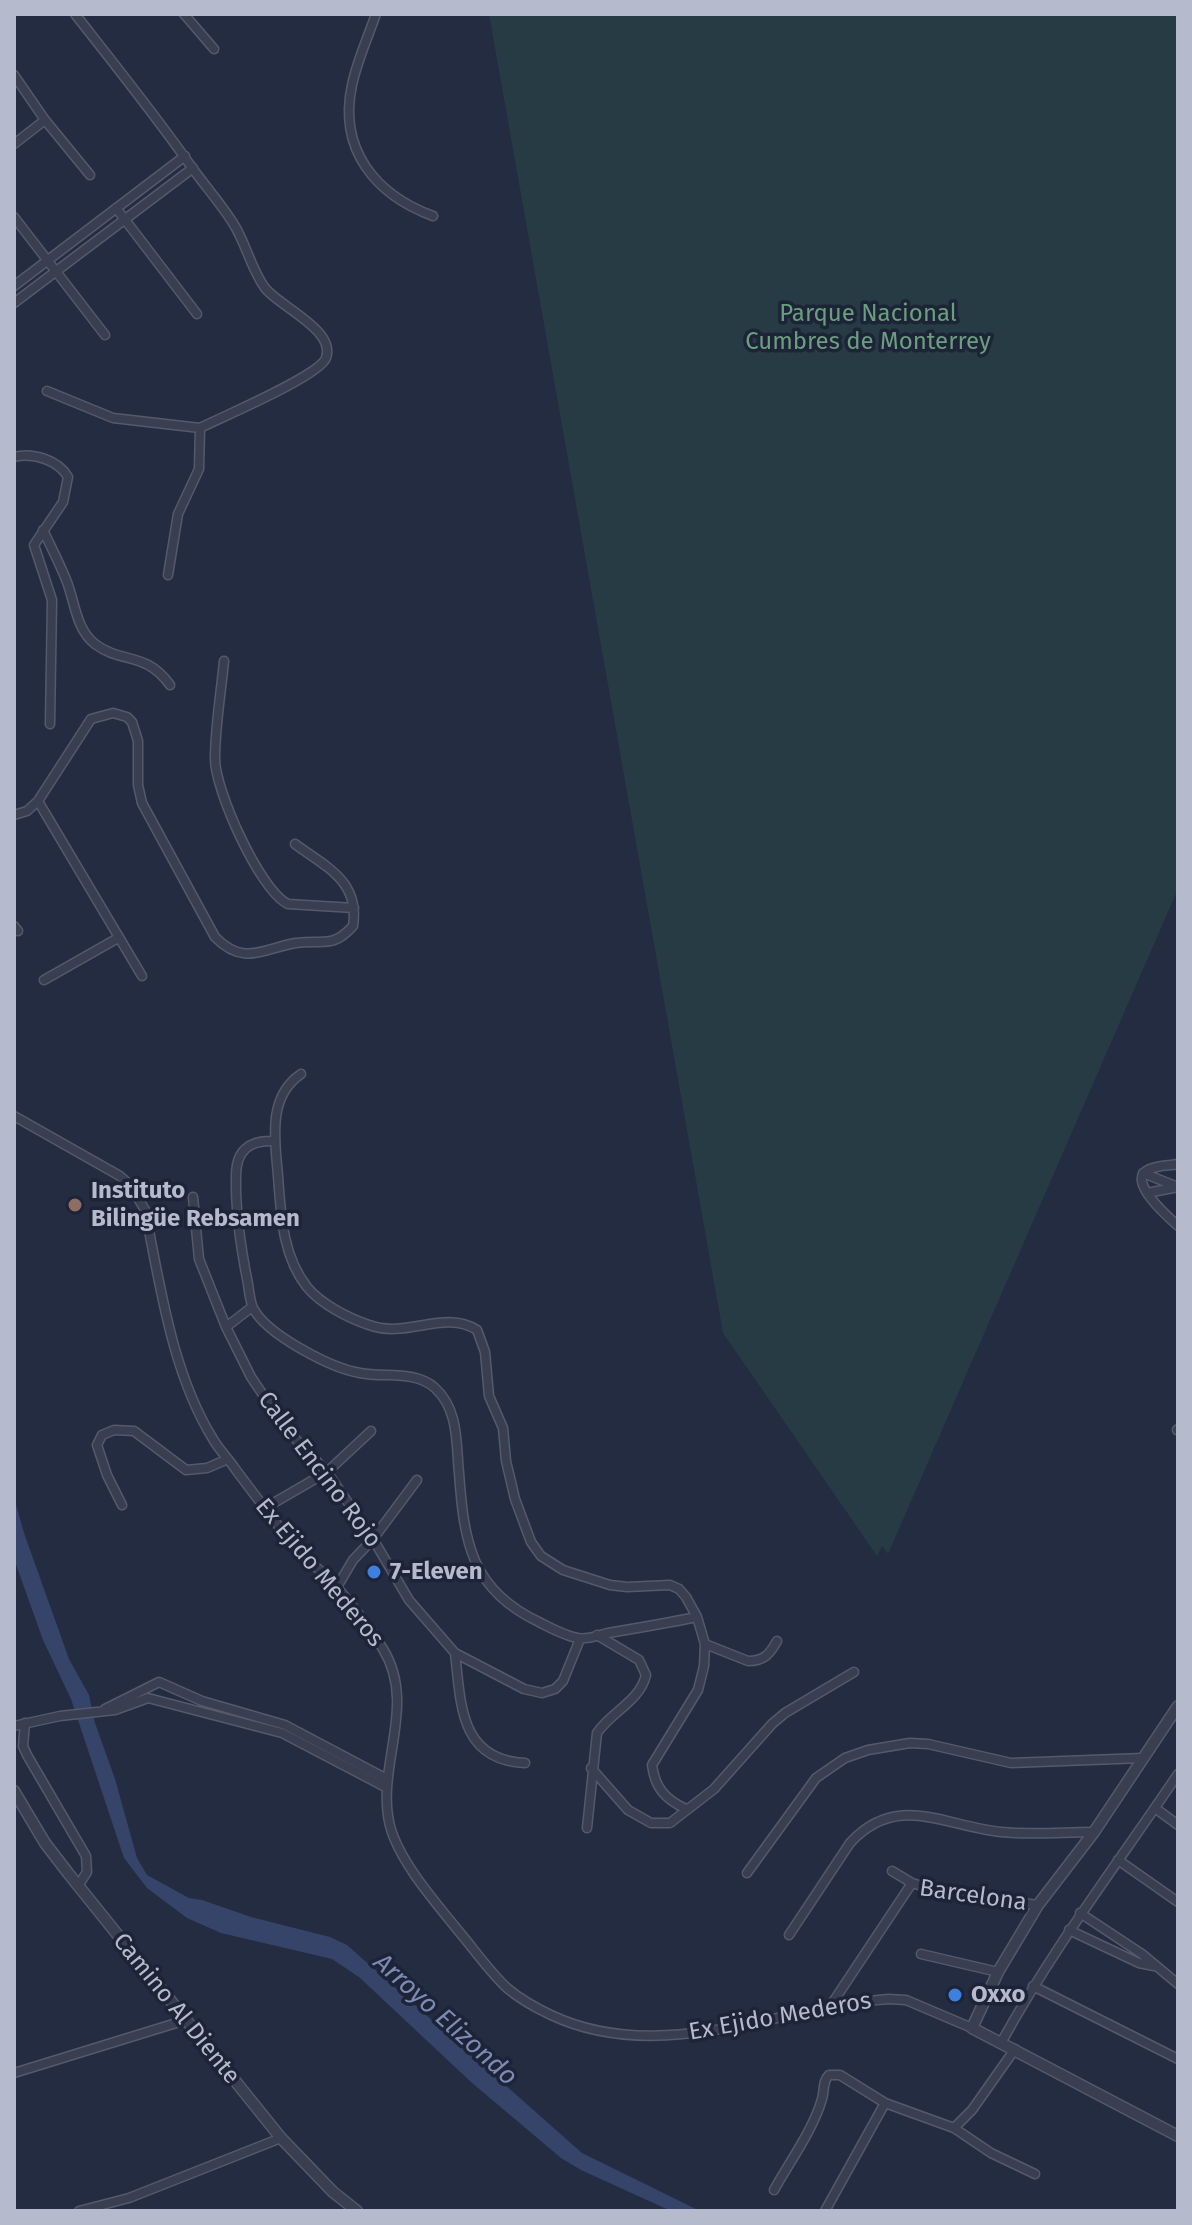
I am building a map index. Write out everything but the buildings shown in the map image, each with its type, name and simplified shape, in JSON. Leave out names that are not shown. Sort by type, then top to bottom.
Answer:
[{"type":"street","points":[[47,391],[113,418],[200,428],[285,388],[321,366],[327,351],[318,330],[268,293],[258,279],[233,222],[75,14]]},
{"type":"street","points":[[184,14],[214,49]]},
{"type":"street","points":[[376,14],[352,84],[350,105],[354,141],[376,182],[397,200],[433,216]]},
{"type":"street","points":[[14,75],[45,120],[90,175]]},
{"type":"street","points":[[14,144],[45,120]]},
{"type":"street","points":[[14,286],[185,156]]},
{"type":"street","points":[[14,303],[193,168]]},
{"type":"street","points":[[116,208],[197,314]]},
{"type":"street","points":[[14,217],[105,335]]},
{"type":"street","points":[[168,575],[178,514],[199,469],[200,428]]},
{"type":"street","points":[[14,457],[36,456],[56,464],[68,477],[69,484],[63,502],[34,545],[52,600],[50,724]]},
{"type":"street","points":[[43,530],[87,637],[103,650],[155,668],[170,685]]},
{"type":"street","points":[[224,661],[215,762],[235,828],[281,901],[354,908]]},
{"type":"street","points":[[14,815],[27,811],[38,801],[91,719],[108,713],[120,714],[132,722],[137,733],[138,785],[142,803],[212,932],[219,941],[248,954],[258,955],[295,943],[333,942],[340,940],[353,926],[354,908],[349,887],[295,844]]},
{"type":"street","points":[[38,801],[142,976]]},
{"type":"street","points":[[44,980],[118,938]]},
{"type":"street","points":[[301,1074],[286,1087],[281,1098],[273,1141],[283,1233],[296,1269],[306,1285],[320,1300],[369,1325],[386,1329],[416,1328],[455,1322],[477,1330],[485,1352],[489,1396],[503,1428],[506,1461],[515,1499],[531,1542],[541,1556],[563,1570],[610,1585],[670,1585],[686,1597],[697,1617],[705,1644],[698,1690],[652,1765],[657,1787],[672,1803],[686,1809]]},
{"type":"street","name":"Ex Ejido Mederos","points":[[14,1116],[120,1176],[145,1210],[170,1331],[193,1399],[213,1439],[294,1545],[337,1587],[385,1651],[397,1682],[398,1722],[386,1800],[397,1846],[440,1908],[508,1988],[539,2009],[570,2023],[604,2033],[635,2037],[691,2032],[897,1999],[972,2028],[1178,2136]]},
{"type":"street","points":[[273,1141],[252,1143],[239,1159],[235,1173],[240,1244],[252,1307],[278,1333],[342,1368],[360,1373],[412,1377],[436,1388],[454,1416],[461,1506],[468,1543],[479,1571],[505,1604],[580,1639],[697,1617]]},
{"type":"street","points":[[1142,1175],[1152,1168],[1178,1164]]},
{"type":"street","points":[[1142,1175],[1178,1188]]},
{"type":"street","points":[[1142,1175],[1142,1186],[1178,1226]]},
{"type":"street","points":[[1147,1193],[1178,1188]]},
{"type":"street","points":[[1178,1188],[1178,1198]]},
{"type":"street","name":"Calle Encino Rojo","points":[[193,1197],[199,1259],[226,1327],[251,1377],[286,1429],[327,1472],[373,1539],[409,1600],[455,1653],[524,1689],[542,1693],[555,1689],[563,1681],[580,1639]]},
{"type":"street","points":[[226,1327],[252,1307]]},
{"type":"street","points":[[122,1505],[97,1445],[102,1435],[114,1430],[134,1431],[186,1470],[207,1468],[228,1459]]},
{"type":"street","points":[[265,1508],[327,1472],[371,1431]]},
{"type":"street","points":[[337,1587],[353,1560],[373,1539],[417,1480]]},
{"type":"street","points":[[587,1828],[597,1733],[604,1722],[636,1696],[646,1675],[639,1660],[597,1635]]},
{"type":"street","points":[[705,1644],[754,1661],[767,1657],[777,1641]]},
{"type":"street","points":[[455,1653],[462,1716],[475,1741],[500,1758],[525,1763]]},
{"type":"street","points":[[591,1768],[628,1810],[651,1823],[670,1823],[714,1789],[785,1713],[854,1672]]},
{"type":"street","points":[[102,1710],[159,1682],[202,1701],[268,1719],[387,1784]]},
{"type":"street","points":[[146,1687],[148,1698]]},
{"type":"street","points":[[170,1703],[177,1689]]},
{"type":"street","points":[[14,1726],[60,1716],[115,1710],[148,1698],[306,1740]]},
{"type":"street","points":[[972,2028],[998,1972],[1038,1905],[1094,1832],[1178,1706]]},
{"type":"street","points":[[25,1723],[23,1746],[27,1755],[86,1856],[87,1872],[78,1886]]},
{"type":"street","points":[[747,1873],[816,1778],[845,1758],[868,1750],[910,1743],[928,1744],[1011,1763],[1143,1758]]},
{"type":"street","points":[[1001,2043],[1080,1913],[1178,1774]]},
{"type":"street","name":"Camino Al Diente","points":[[14,1791],[45,1843],[78,1886],[281,2138],[333,2192],[357,2211]]},
{"type":"street","points":[[1155,1808],[1178,1825]]},
{"type":"street","points":[[789,1935],[850,1843],[868,1826],[889,1816],[921,1815],[999,1832],[1094,1832]]},
{"type":"street","points":[[1118,1860],[1178,1902]]},
{"type":"street","points":[[892,1871],[912,1883]]},
{"type":"street","name":"Barcelona","points":[[829,2008],[912,1883],[949,1894],[1038,1905]]},
{"type":"street","points":[[1080,1913],[1142,1954],[1178,1984]]},
{"type":"street","points":[[1069,1930],[1139,1963],[1155,1966]]},
{"type":"street","points":[[921,1954],[998,1972]]},
{"type":"street","points":[[1033,1986],[1175,2058],[1178,2046]]},
{"type":"street","points":[[14,2073],[186,2020]]},
{"type":"street","points":[[954,2128],[965,2118],[1015,2049]]},
{"type":"street","points":[[774,2190],[817,2113],[826,2077],[832,2074],[840,2075],[885,2103],[954,2128],[991,2153],[1035,2174]]},
{"type":"street","points":[[825,2211],[885,2103]]},
{"type":"street","points":[[79,2211],[129,2198],[281,2138]]},
{"type":"green space","name":"Parque Nacional Cumbres de Monterrey","points":[[489,14],[1178,14],[1178,889],[888,1554],[882,1546],[877,1556],[723,1333]]},
{"type":"water","points":[[14,1498],[69,1659],[89,1695],[137,1858],[147,1875],[189,1898],[330,1937],[347,1945],[582,2153],[700,2211],[671,2211],[561,2158],[471,2082],[359,1977],[332,1959],[221,1933],[187,1918],[147,1888],[124,1858],[71,1699],[43,1640],[14,1559]]},
{"type":"place","name":"Instituto Bilingüe Rebsamen","points":[[75,1205]]},
{"type":"place","name":"7-Eleven","points":[[374,1572]]},
{"type":"place","name":"Oxxo","points":[[955,1995]]},
{"type":"water label","name":"Arroyo Elizondo","points":[[445,2020]]}]
